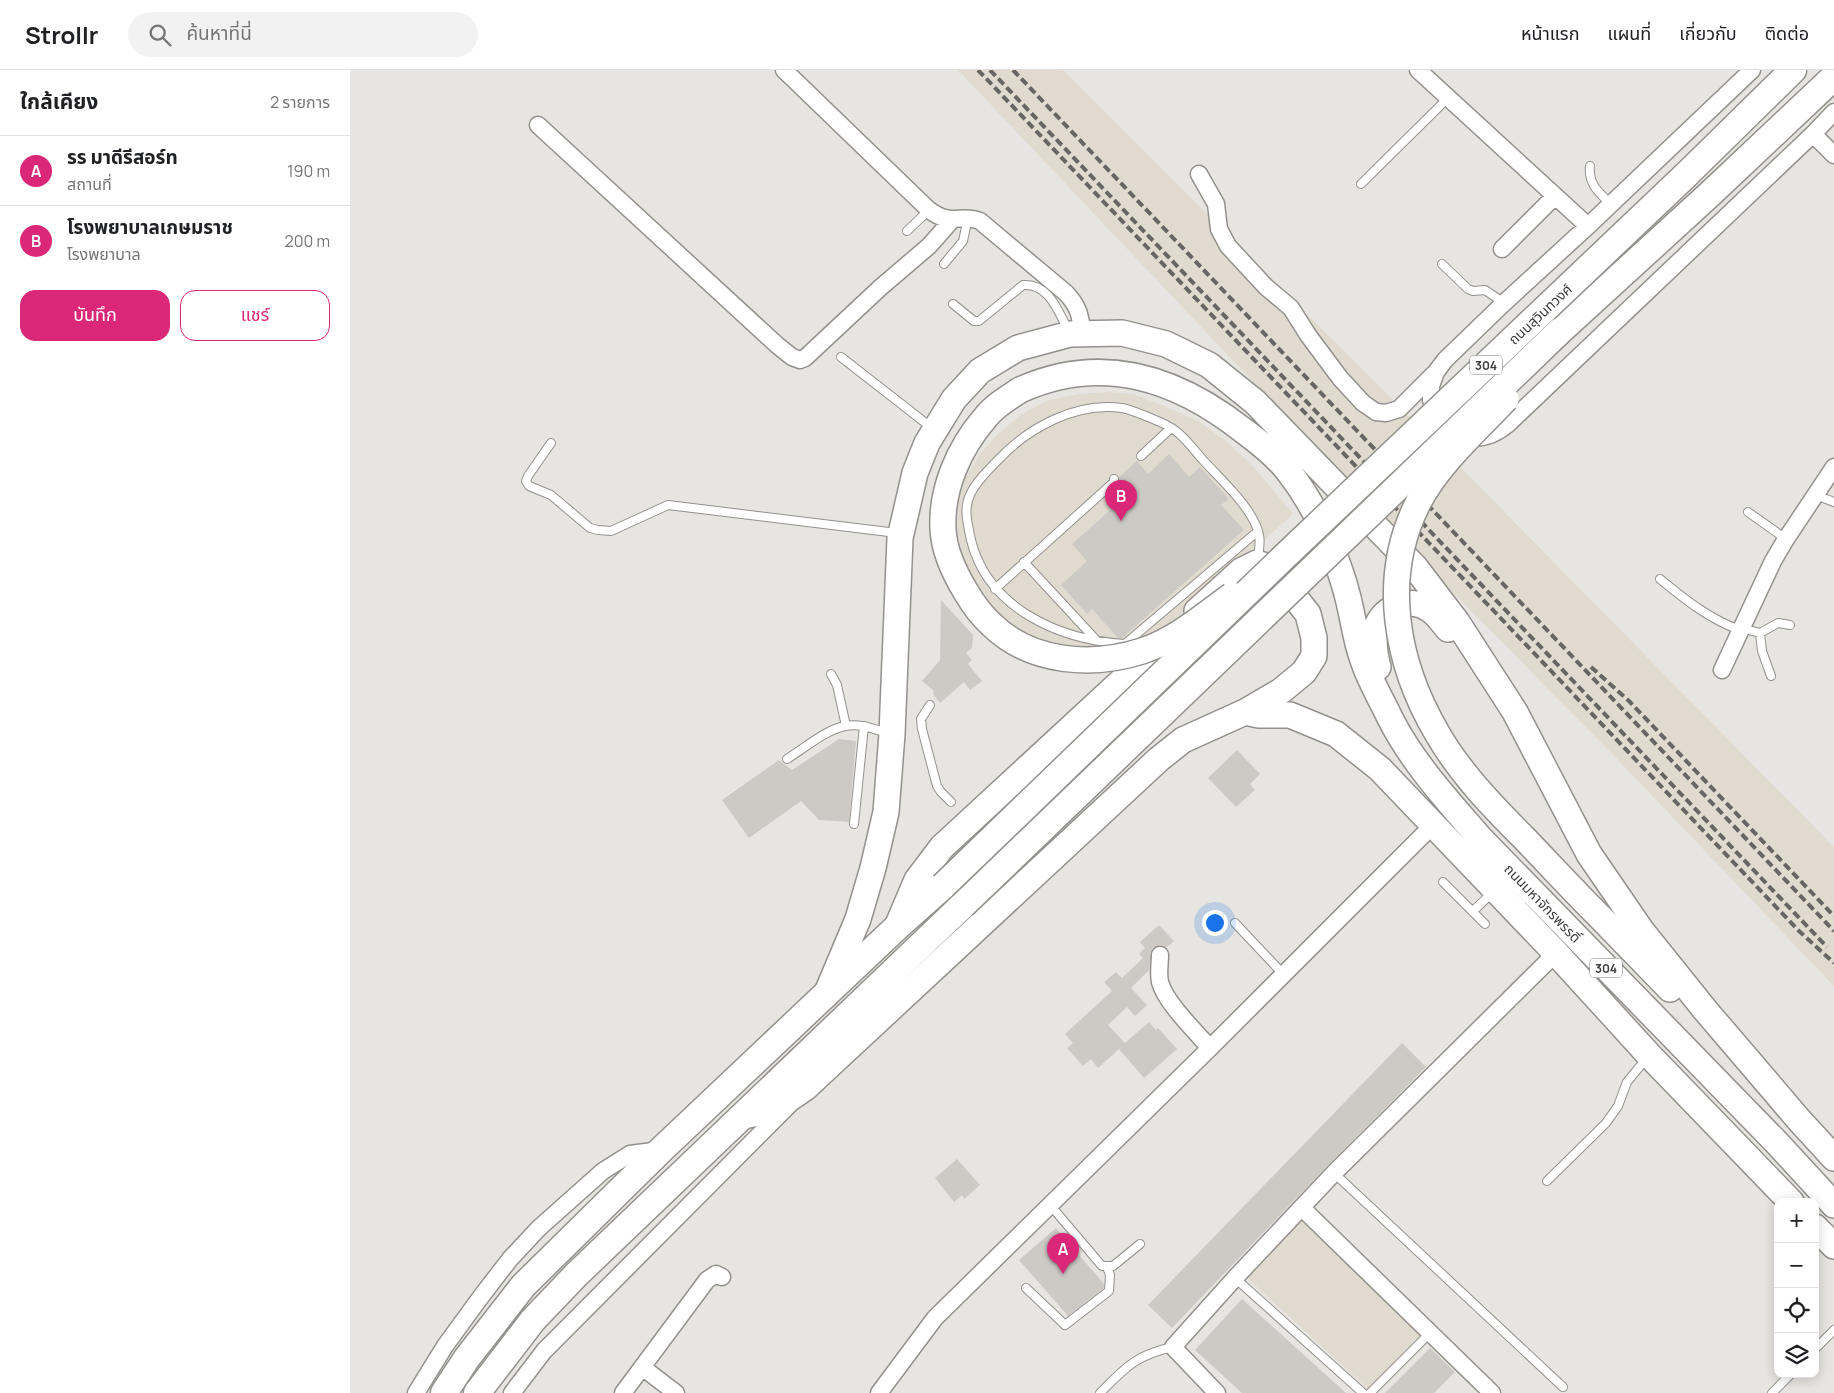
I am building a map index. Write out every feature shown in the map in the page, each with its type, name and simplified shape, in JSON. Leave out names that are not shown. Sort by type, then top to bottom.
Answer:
[{"type":"highway","name":"ถนนสุวินทวงศ์","points":[[444,1393],[467,1358],[523,1286],[661,1150],[897,927],[943,886],[1285,556],[1686,175],[1793,70]]},
{"type":"highway","name":"ถนนสุวินทวงศ์","points":[[477,1393],[533,1320],[576,1275],[744,1116],[1560,331],[1834,77]]},
{"type":"main road","points":[[1560,331],[1532,370],[1435,475],[1418,503],[1407,529],[1399,561],[1396,589],[1396,616],[1409,671],[1421,702],[1437,734],[1483,795],[1834,1158]]},
{"type":"main road","points":[[826,995],[858,919],[873,868],[886,812],[892,734],[901,534],[915,473],[927,443],[954,399],[980,371],[1018,348],[1076,334],[1122,333],[1166,344],[1209,365],[1255,402],[1416,568],[1457,622],[1515,712],[1589,854],[1636,922],[1706,1011],[1800,1121]]},
{"type":"main road","points":[[1285,556],[1171,639],[1142,651],[1116,657],[1096,659],[1059,658],[1036,651],[1013,640],[992,626],[973,604],[958,580],[949,556],[943,529],[949,481],[956,462],[985,417],[1020,390],[1041,380],[1066,374],[1103,373],[1150,379],[1178,389],[1211,408],[1263,446],[1288,471],[1310,505],[1330,546],[1347,594],[1362,660],[1391,720]]},
{"type":"main road","points":[[744,1116],[767,1111],[779,1106],[805,1088],[1159,759],[1183,740],[1245,712],[1277,694],[1304,672],[1314,656],[1314,638],[1308,614],[1274,572],[1258,563],[1248,566],[1229,580],[964,821],[917,880],[897,927]]},
{"type":"main road","points":[[1391,720],[1374,653],[1374,634],[1384,614],[1394,607],[1405,604],[1422,606],[1436,615],[1515,712]]},
{"type":"main road","points":[[1245,712],[1259,715],[1290,715],[1336,734],[1380,769],[1556,953],[1649,1055],[1787,1198]]},
{"type":"main road","name":"ถนนมหาจักรพรรดิ์","points":[[1391,720],[1411,752],[1437,787],[1480,838],[1777,1143],[1834,1205]]},
{"type":"main road","points":[[1819,1230],[1834,1246]]},
{"type":"street","points":[[784,70],[936,216],[980,221],[1066,293],[1076,304],[1080,313],[1076,334]]},
{"type":"street","points":[[1418,70],[1588,226]]},
{"type":"street","points":[[1199,174],[1216,204],[1219,229],[1228,246],[1266,287],[1292,308],[1308,335],[1335,371],[1363,403],[1376,412],[1386,413],[1399,409],[1436,372],[1445,360],[1504,303],[1752,70]]},
{"type":"street","points":[[1436,372],[1431,386],[1431,400],[1436,414],[1445,426],[1457,434],[1470,438],[1484,437],[1498,432],[1834,112]]},
{"type":"street","points":[[538,124],[777,345],[792,357],[800,360],[805,358],[880,287],[960,219]]},
{"type":"street","points":[[1813,134],[1834,155]]},
{"type":"street","points":[[1502,249],[1555,196]]},
{"type":"street","points":[[1722,670],[1760,587],[1786,539],[1834,467]]},
{"type":"street","points":[[879,1393],[935,1318],[1284,975],[1433,825]]},
{"type":"street","points":[[1217,1393],[1173,1347],[1334,1173],[1556,953]]},
{"type":"street","points":[[1160,954],[1160,980],[1163,990],[1169,1000],[1210,1048]]},
{"type":"street","points":[[512,1393],[544,1351],[805,1088]]},
{"type":"street","points":[[416,1393],[445,1346],[480,1298],[510,1260],[539,1228],[603,1170],[630,1154],[661,1150]]},
{"type":"street","points":[[1302,1208],[1492,1393]]},
{"type":"street","points":[[623,1393],[707,1280],[716,1274],[722,1277]]},
{"type":"street","points":[[642,1367],[676,1393]]},
{"type":"lane","points":[[1361,184],[1448,98]]},
{"type":"lane","points":[[1590,166],[1590,180],[1610,204]]},
{"type":"lane","points":[[907,231],[929,210]]},
{"type":"lane","points":[[944,264],[963,241],[960,219]]},
{"type":"lane","points":[[1442,264],[1468,289],[1473,291],[1485,290],[1504,303]]},
{"type":"lane","points":[[953,304],[974,321],[979,321],[1023,285],[1030,285],[1039,288],[1047,294],[1076,334]]},
{"type":"lane","points":[[841,357],[935,430]]},
{"type":"lane","points":[[1258,531],[1126,644],[1097,641],[1059,631],[1027,616],[995,589],[988,579],[973,548],[966,510],[970,495],[989,469],[1010,447],[1029,432],[1059,416],[1096,408],[1124,408],[1171,428],[1182,437],[1238,498],[1254,520],[1260,536],[1258,563]]},
{"type":"lane","points":[[1141,456],[1171,428]]},
{"type":"lane","points":[[550,442],[526,481],[529,486],[551,495],[590,528],[611,531],[668,505],[901,534]]},
{"type":"lane","points":[[995,589],[1114,482],[1114,479]]},
{"type":"lane","points":[[1816,495],[1834,502]]},
{"type":"lane","points":[[1748,512],[1786,539]]},
{"type":"lane","points":[[1024,562],[1097,641]]},
{"type":"lane","points":[[1660,579],[1715,620],[1760,633],[1778,624],[1790,625]]},
{"type":"lane","points":[[1760,633],[1762,651],[1771,676]]},
{"type":"lane","points":[[831,674],[837,685],[846,726]]},
{"type":"lane","points":[[930,705],[921,719],[922,729],[937,786],[940,792],[951,802]]},
{"type":"lane","points":[[787,759],[832,731],[846,726],[864,726],[892,734]]},
{"type":"lane","points":[[854,824],[864,726]]},
{"type":"lane","points":[[1443,882],[1485,924]]},
{"type":"lane","points":[[1473,911],[1494,890]]},
{"type":"lane","points":[[1235,923],[1284,975]]},
{"type":"lane","points":[[1547,1181],[1606,1124],[1618,1106],[1627,1082],[1649,1055]]},
{"type":"lane","points":[[1334,1173],[1563,1387]]},
{"type":"lane","points":[[1050,1206],[1102,1266],[1113,1266],[1140,1244]]},
{"type":"lane","points":[[1026,1288],[1064,1324],[1110,1291],[1108,1267]]},
{"type":"lane","points":[[1235,1278],[1363,1393]]},
{"type":"lane","points":[[1819,1345],[1834,1330]]},
{"type":"lane","points":[[1370,1393],[1430,1333]]},
{"type":"lane","points":[[1100,1393],[1136,1359],[1153,1351],[1173,1347]]},
{"type":"lane","points":[[1772,1393],[1787,1378]]},
{"type":"shaded area","points":[[958,70],[1063,70],[1463,470],[1834,847],[1834,986],[1620,762],[1437,576]]},
{"type":"shaded area","points":[[1108,392],[1134,394],[1197,420],[1226,441],[1253,466],[1293,514],[1165,628],[1121,646],[1061,649],[1013,631],[977,588],[964,561],[957,529],[958,505],[965,479],[981,452],[999,433],[1021,415],[1048,400],[1079,394]]},
{"type":"shaded area","points":[[1303,1219],[1422,1333],[1368,1389],[1246,1277]]},
{"type":"building","points":[[1169,454],[1189,477],[1200,467],[1229,499],[1221,505],[1244,530],[1122,638],[1118,638],[1092,609],[1087,614],[1061,585],[1087,561],[1072,544],[1126,496],[1118,486],[1119,477],[1137,461],[1148,474]]},
{"type":"building","points":[[941,600],[973,635],[972,648],[966,653],[972,660],[968,664],[982,681],[970,690],[964,682],[940,703],[933,694],[934,691],[922,681],[940,660]]},
{"type":"building","points":[[839,739],[856,741],[849,822],[819,820],[801,801],[749,838],[722,800],[779,760],[792,770]]},
{"type":"building","points":[[1237,750],[1260,774],[1250,784],[1255,790],[1236,807],[1208,778]]},
{"type":"building","points":[[1159,925],[1174,941],[1166,948],[1160,945],[1152,949],[1149,970],[1131,988],[1147,1005],[1135,1016],[1127,1007],[1108,1025],[1125,1043],[1149,1022],[1156,1030],[1158,1028],[1177,1049],[1144,1078],[1119,1049],[1098,1068],[1091,1059],[1083,1066],[1067,1048],[1073,1043],[1065,1034],[1112,991],[1104,982],[1116,972],[1122,978],[1143,958],[1139,954],[1145,948],[1140,942]]},
{"type":"building","points":[[1402,1043],[1426,1067],[1327,1166],[1172,1328],[1148,1305]]},
{"type":"building","points":[[957,1159],[980,1185],[964,1199],[962,1195],[954,1202],[935,1178]]},
{"type":"building","points":[[1056,1228],[1104,1284],[1104,1288],[1068,1316],[1019,1260]]},
{"type":"building","points":[[1242,1299],[1346,1393],[1242,1393],[1195,1350]]},
{"type":"building","points":[[1430,1348],[1455,1372],[1434,1393],[1385,1393]]},
{"type":"railway","points":[[978,70],[1799,931],[1834,963]]},
{"type":"railway","points":[[990,70],[1827,947]]},
{"type":"railway","points":[[1013,70],[1834,931]]},
{"type":"railway","points":[[1591,667],[1629,701],[1834,916]]},
{"type":"place","name":"โรงพยาบาลเกษมราช","points":[[1121,521]]},
{"type":"place","name":"รร มาดีรีสอร์ท","points":[[1063,1274]]}]
